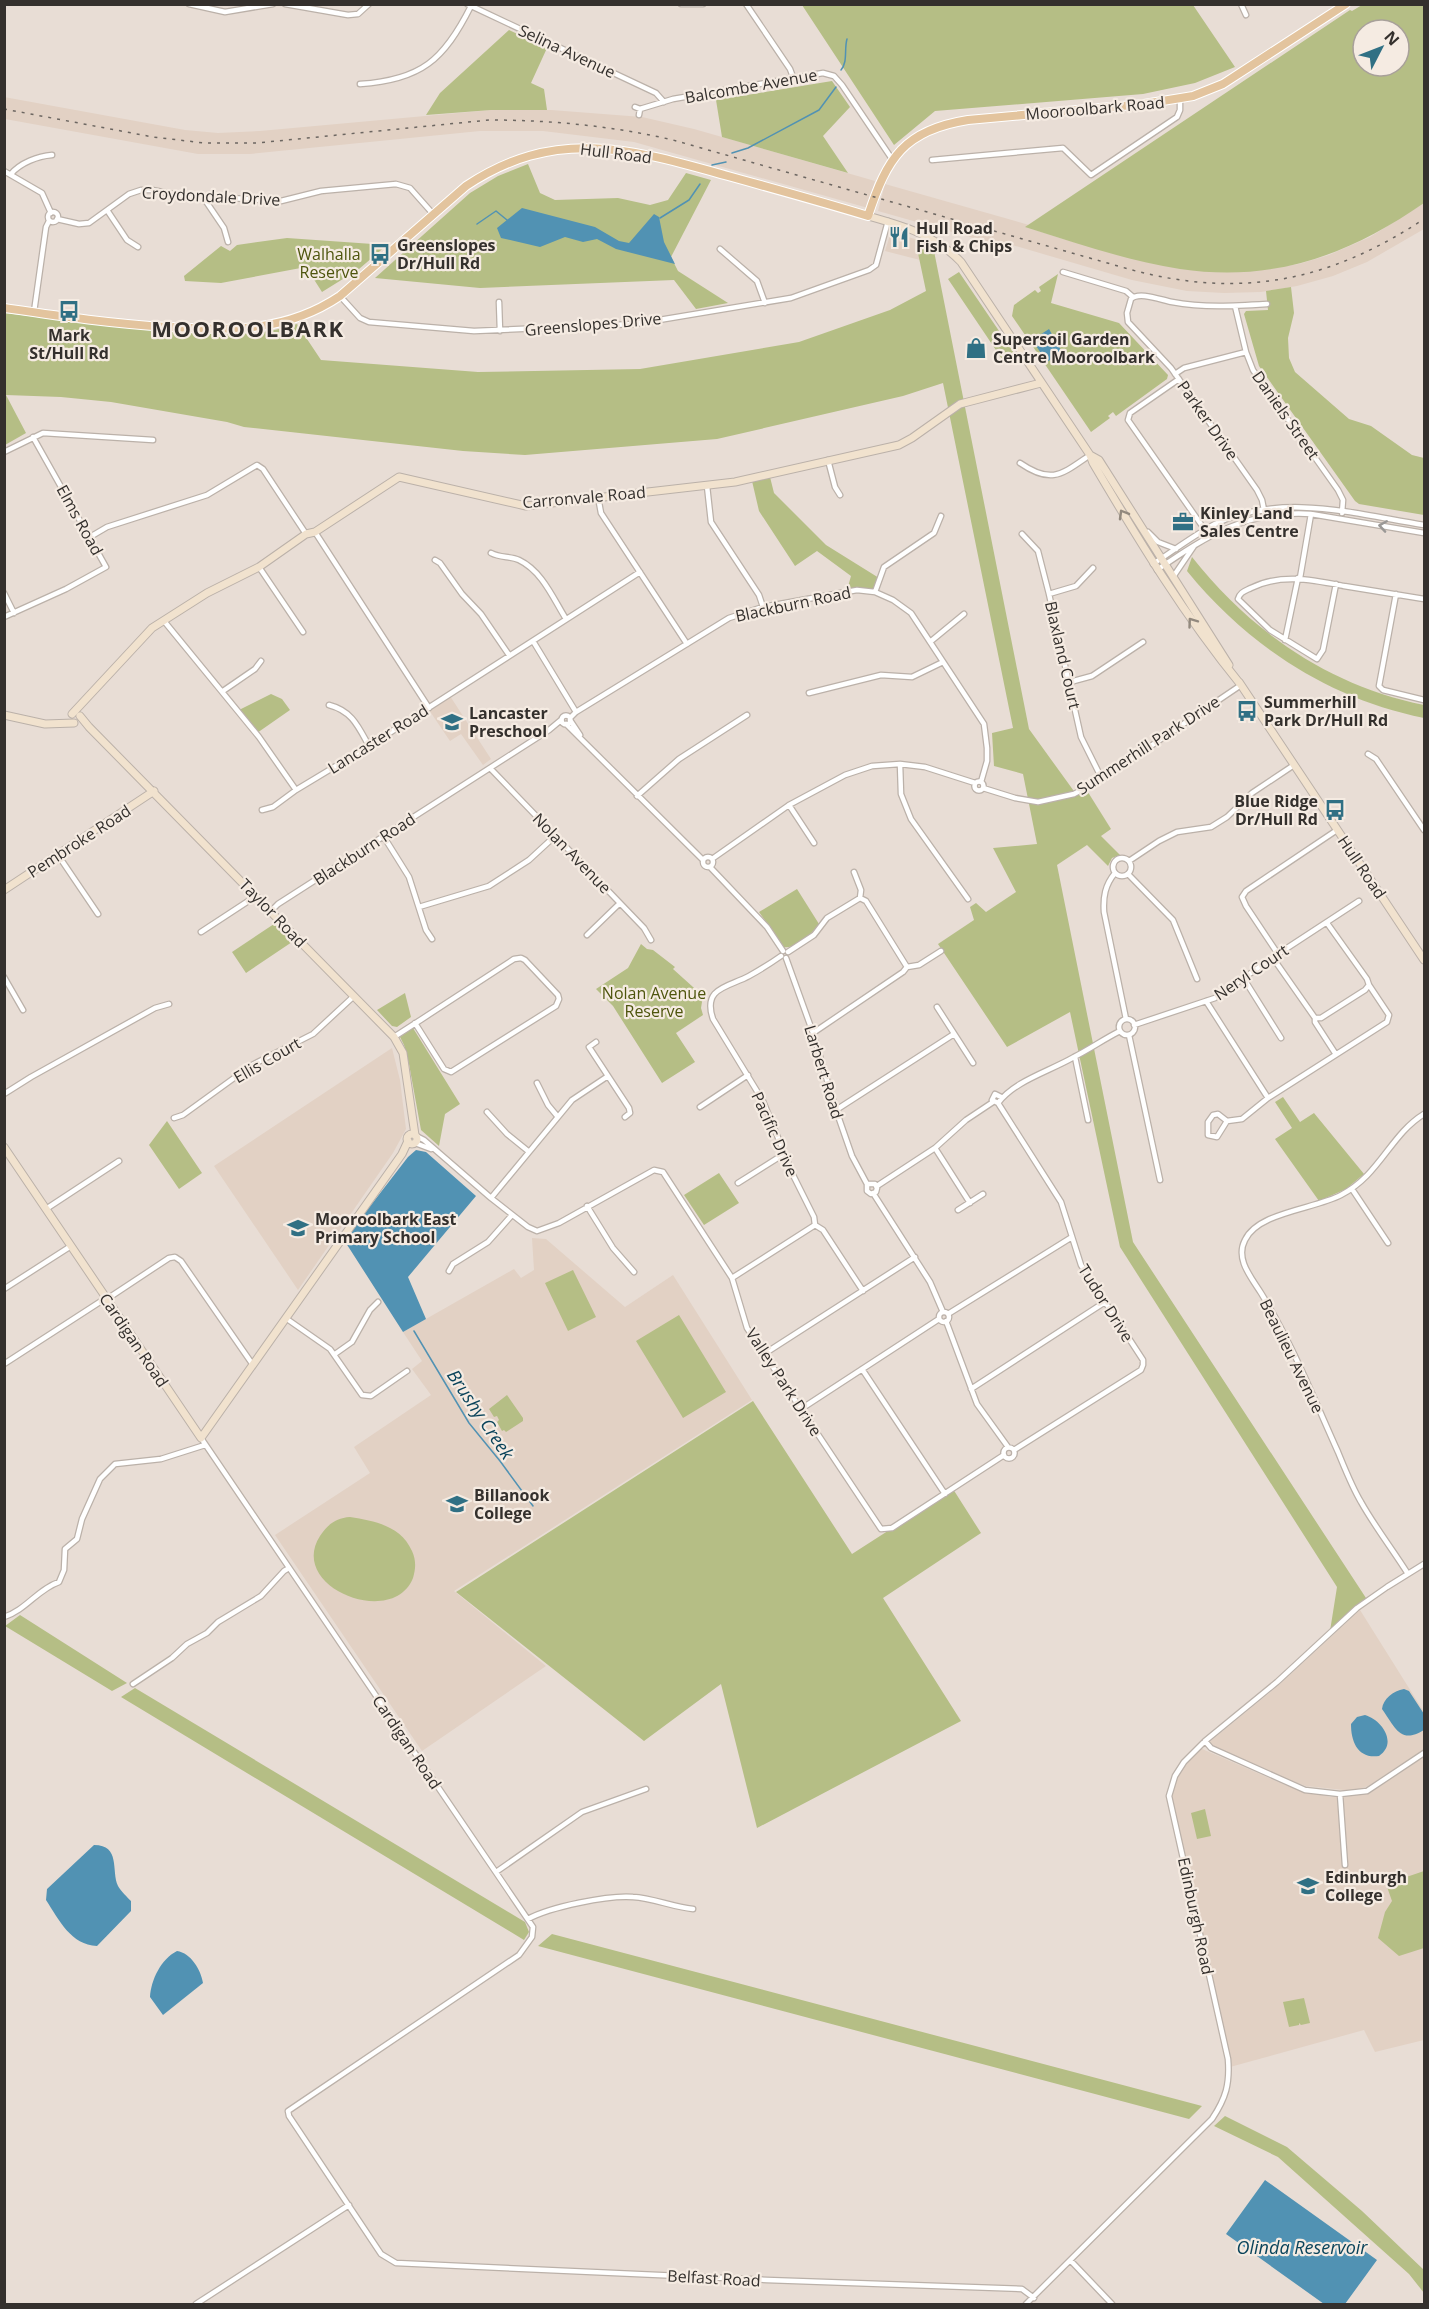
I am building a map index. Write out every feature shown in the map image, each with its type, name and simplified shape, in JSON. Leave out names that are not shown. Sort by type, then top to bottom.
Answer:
[{"type":"main road","name":"Mooroolbark Road","points":[[868,216],[881,178],[892,159],[928,130],[953,122],[1180,100],[1223,84],[1346,4]]},
{"type":"main road","name":"Hull Road","points":[[4,308],[117,324],[243,329],[290,321],[317,310],[340,296],[466,186],[506,162],[555,149],[582,147],[628,150],[868,216]]},
{"type":"street","points":[[192,5],[225,12],[273,4]]},
{"type":"street","points":[[285,4],[348,15],[358,14],[369,4]]},
{"type":"street","points":[[681,4],[703,4]]},
{"type":"street","points":[[746,4],[790,69],[793,77]]},
{"type":"street","points":[[1241,4],[1246,15]]},
{"type":"street","points":[[360,84],[393,80],[408,75],[427,64],[450,44],[469,5]]},
{"type":"street","name":"Selina Avenue","points":[[469,5],[656,93],[664,102]]},
{"type":"street","name":"Balcombe Avenue","points":[[638,110],[664,102],[823,73],[834,76],[892,159]]},
{"type":"street","points":[[932,160],[1063,148],[1091,175],[1178,117],[1180,100]]},
{"type":"street","points":[[11,174],[16,169],[42,156],[52,155]]},
{"type":"street","points":[[4,171],[42,193],[51,213],[57,215],[54,222],[49,221]]},
{"type":"street","name":"Croydondale Drive","points":[[57,219],[83,224],[129,194],[141,190],[281,201],[321,191],[401,184],[410,188],[434,215]]},
{"type":"street","points":[[203,196],[224,228],[228,242]]},
{"type":"street","points":[[107,210],[127,240],[138,247]]},
{"type":"street","points":[[34,312],[46,227],[49,221],[48,215],[51,213]]},
{"type":"street","name":"Hull Road","points":[[868,216],[919,231],[950,251],[970,275],[1090,455],[1093,464],[1185,613],[1241,685]]},
{"type":"street","name":"Greenslopes Drive","points":[[340,296],[360,318],[369,321],[474,331],[634,324],[791,298],[872,268],[876,265],[888,221]]},
{"type":"street","points":[[720,249],[757,280],[765,303]]},
{"type":"street","points":[[1063,272],[1126,291],[1132,297],[1137,295],[1181,303],[1235,306],[1267,304]]},
{"type":"street","name":"Parker Drive","points":[[1132,297],[1126,314],[1128,322],[1179,379],[1257,490],[1265,515]]},
{"type":"street","points":[[499,302],[500,331]]},
{"type":"street","name":"Daniels Street","points":[[1235,306],[1246,352],[1253,370],[1338,489],[1343,501],[1341,519]]},
{"type":"street","points":[[1175,374],[1184,368],[1246,352]]},
{"type":"street","points":[[1179,379],[1130,413],[1128,420],[1205,530]]},
{"type":"street","name":"Carronvale Road","points":[[76,716],[143,636],[207,593],[260,567],[306,534],[315,532],[399,477],[526,506],[735,482],[899,445],[960,404],[1041,383]]},
{"type":"street","points":[[4,452],[43,433],[153,440]]},
{"type":"street","name":"Elms Road","points":[[4,618],[106,567],[33,437]]},
{"type":"street","points":[[1020,463],[1042,476],[1055,476],[1064,473],[1090,455]]},
{"type":"street","name":"Hull Road","points":[[1090,455],[1099,460],[1241,685],[1425,960]]},
{"type":"street","points":[[828,460],[835,487],[840,495]]},
{"type":"street","points":[[90,537],[107,527],[207,495],[256,465],[263,469],[306,534]]},
{"type":"street","points":[[707,486],[711,522],[759,595],[763,607]]},
{"type":"street","points":[[598,497],[601,513],[687,644]]},
{"type":"street","points":[[1125,501],[1151,536],[1164,546],[1176,549]]},
{"type":"street","points":[[1163,562],[1176,549],[1205,530],[1230,518],[1264,508],[1302,506],[1425,525]]},
{"type":"street","points":[[1155,567],[1238,522],[1265,515],[1311,514],[1425,533]]},
{"type":"street","points":[[1285,640],[1311,514]]},
{"type":"street","points":[[875,592],[885,567],[934,533],[941,516]]},
{"type":"street","points":[[315,532],[429,708]]},
{"type":"street","name":"Blaxland Court","points":[[1022,534],[1038,551],[1081,737],[1102,778]]},
{"type":"street","points":[[1173,577],[1196,544]]},
{"type":"street","points":[[491,553],[512,558],[534,568],[566,619]]},
{"type":"street","points":[[435,560],[440,563],[462,594],[481,614],[509,655]]},
{"type":"street","points":[[260,567],[303,632]]},
{"type":"street","points":[[1049,594],[1076,586],[1093,568]]},
{"type":"street","name":"Lancaster Road","points":[[262,810],[273,807],[296,790],[429,708],[640,572]]},
{"type":"street","points":[[1335,584],[1323,650],[1319,657],[1312,657],[1270,630],[1238,601],[1239,594],[1256,585],[1280,579],[1299,578],[1396,594],[1425,599]]},
{"type":"street","name":"Blackburn Road","points":[[271,911],[278,904],[576,712],[729,618],[763,607],[857,590],[875,592],[893,600],[911,613],[984,724],[987,761],[981,782]]},
{"type":"street","points":[[4,593],[14,613]]},
{"type":"street","points":[[1396,594],[1379,686],[1383,690],[1425,699]]},
{"type":"street","points":[[930,642],[964,614]]},
{"type":"street","points":[[164,621],[222,691],[296,790]]},
{"type":"street","points":[[532,641],[576,712]]},
{"type":"street","points":[[1070,682],[1092,676],[1143,642]]},
{"type":"street","points":[[222,691],[255,669],[261,661]]},
{"type":"street","points":[[809,693],[881,675],[912,676],[943,662]]},
{"type":"street","name":"Summerhill Park Drive","points":[[975,783],[977,790],[983,788],[1015,798],[1045,802],[1074,794],[1102,778],[1241,685]]},
{"type":"street","points":[[329,705],[342,708],[355,722],[369,746]]},
{"type":"street","name":"Taylor Road","points":[[4,715],[45,724],[62,724],[76,716],[154,791],[394,1037],[403,1053],[413,1139]]},
{"type":"street","points":[[638,796],[679,759],[747,715]]},
{"type":"street","points":[[566,720],[703,860],[705,867],[713,864],[712,859]]},
{"type":"street","points":[[1368,754],[1376,759],[1425,830]]},
{"type":"street","points":[[712,859],[789,806],[845,775],[872,766],[900,764],[925,767],[975,783],[981,782],[983,788]]},
{"type":"street","points":[[900,764],[901,794],[910,819],[968,899]]},
{"type":"street","points":[[1129,861],[1177,832],[1211,827],[1227,817],[1252,793],[1294,765]]},
{"type":"street","name":"Nolan Avenue","points":[[490,768],[645,928],[651,940]]},
{"type":"street","name":"Pembroke Road","points":[[4,890],[154,791]]},
{"type":"street","points":[[789,806],[814,843]]},
{"type":"street","points":[[1335,1053],[1275,956],[1242,897],[1246,891],[1337,830]]},
{"type":"street","points":[[419,907],[489,886],[528,860],[555,836]]},
{"type":"street","points":[[384,837],[409,877],[426,930],[432,939]]},
{"type":"street","points":[[58,855],[98,914]]},
{"type":"street","points":[[703,860],[707,857],[712,859]]},
{"type":"street","points":[[1121,858],[1129,861],[1131,870],[1128,874],[1120,876],[1115,873],[1113,868],[1116,860],[1121,858]]},
{"type":"street","name":"Larbert Road","points":[[710,867],[766,927],[785,954],[852,1156],[867,1184]]},
{"type":"street","points":[[854,872],[861,890],[860,898]]},
{"type":"street","points":[[1115,873],[1106,888],[1104,912],[1126,1019],[1134,1025],[1134,1031],[1129,1035]]},
{"type":"street","points":[[1128,874],[1173,920],[1197,979]]},
{"type":"street","points":[[201,932],[256,896]]},
{"type":"street","points":[[785,954],[814,935],[827,918],[860,898]]},
{"type":"street","points":[[860,898],[866,901],[906,967]]},
{"type":"street","name":"Neryl Court","points":[[1134,1025],[1215,998],[1359,902]]},
{"type":"street","points":[[587,935],[620,903]]},
{"type":"street","points":[[1227,1120],[1217,1137],[1208,1135],[1208,1122],[1213,1115],[1218,1114],[1227,1120],[1242,1119],[1268,1098],[1389,1020],[1388,1012],[1327,922]]},
{"type":"street","points":[[813,1033],[903,972],[906,967],[918,964],[941,951]]},
{"type":"street","name":"Pacific Drive","points":[[785,954],[747,977],[729,983],[717,991],[711,999],[710,1009],[713,1019],[763,1101],[784,1154],[814,1217],[815,1225],[822,1230],[863,1291]]},
{"type":"street","points":[[394,1037],[415,1023],[518,958],[525,960],[558,994],[559,999],[556,1006],[451,1072],[444,1069],[415,1023]]},
{"type":"street","points":[[4,977],[23,1010]]},
{"type":"street","points":[[1244,979],[1281,1038]]},
{"type":"street","points":[[1315,1018],[1321,1018],[1365,990],[1369,985]]},
{"type":"street","name":"Ellis Court","points":[[174,1118],[183,1115],[252,1065],[313,1034],[354,996]]},
{"type":"street","points":[[1206,1001],[1268,1098]]},
{"type":"street","points":[[4,1094],[134,1019],[168,1004]]},
{"type":"street","points":[[937,1007],[973,1063]]},
{"type":"street","points":[[1120,1031],[1120,1023],[1126,1019]]},
{"type":"street","points":[[873,1193],[877,1190],[877,1186],[935,1149],[966,1120],[1029,1078],[1075,1057],[1102,1039],[1120,1031],[1129,1035]]},
{"type":"street","points":[[836,1110],[954,1034]]},
{"type":"street","points":[[1129,1035],[1160,1180]]},
{"type":"street","points":[[596,1042],[589,1047],[629,1108],[630,1113],[625,1117]]},
{"type":"street","points":[[1075,1057],[1088,1120]]},
{"type":"street","points":[[491,1198],[528,1151],[578,1095],[608,1076]]},
{"type":"street","points":[[700,1107],[748,1076]]},
{"type":"street","points":[[537,1083],[548,1105],[558,1118]]},
{"type":"street","name":"Tudor Drive","points":[[997,1100],[1061,1202],[1081,1265],[1143,1360],[1141,1370],[1014,1450]]},
{"type":"street","points":[[487,1112],[507,1134],[528,1151]]},
{"type":"street","name":"Beaulieu Avenue","points":[[1408,1574],[1360,1500],[1277,1319],[1246,1270],[1242,1258],[1242,1245],[1245,1238],[1260,1223],[1322,1204],[1352,1189],[1380,1163],[1408,1125],[1425,1114]]},
{"type":"street","points":[[4,1617],[16,1613],[50,1585],[59,1582],[64,1570],[65,1549],[77,1539],[82,1519],[100,1479],[115,1464],[161,1459],[203,1441],[253,1365],[413,1139],[424,1140],[528,1227],[542,1230],[587,1206],[613,1248],[634,1272]]},
{"type":"street","name":"Cardigan Road","points":[[4,1147],[528,1919]]},
{"type":"street","points":[[935,1149],[970,1203]]},
{"type":"street","points":[[738,1183],[784,1154]]},
{"type":"street","points":[[46,1209],[119,1161]]},
{"type":"street","name":"Valley Park Drive","points":[[587,1206],[654,1170],[665,1175],[732,1278],[744,1320],[764,1354],[877,1525],[886,1530],[945,1494]]},
{"type":"street","points":[[877,1186],[873,1182],[867,1184],[867,1191],[873,1193],[930,1281],[945,1313],[977,1404],[1008,1447],[1014,1450],[1011,1458],[1004,1455]]},
{"type":"street","points":[[1352,1189],[1388,1243]]},
{"type":"street","points":[[958,1210],[983,1194]]},
{"type":"street","points":[[449,1271],[453,1264],[489,1242],[512,1215]]},
{"type":"street","points":[[732,1278],[815,1225]]},
{"type":"street","points":[[801,1409],[939,1319],[939,1314],[945,1313],[1072,1237]]},
{"type":"street","points":[[4,1289],[71,1246]]},
{"type":"street","points":[[4,1364],[169,1258],[175,1257],[181,1261],[253,1365]]},
{"type":"street","points":[[764,1354],[915,1257]]},
{"type":"street","points":[[335,1354],[352,1342],[370,1310],[378,1302]]},
{"type":"street","points":[[970,1389],[1105,1302]]},
{"type":"street","points":[[287,1318],[335,1354],[362,1395],[366,1397],[407,1371]]},
{"type":"street","points":[[939,1319],[946,1321]]},
{"type":"street","points":[[862,1369],[945,1494],[1004,1455]]},
{"type":"street","points":[[1004,1455],[1004,1449],[1008,1447]]},
{"type":"street","name":"Edinburgh Road","points":[[1026,2304],[1212,2119],[1223,2102],[1226,2092],[1229,2075],[1228,2059],[1169,1796],[1175,1776],[1184,1762],[1205,1741],[1277,1682],[1357,1608],[1425,1564]]},
{"type":"street","points":[[133,1684],[172,1658],[218,1622],[261,1596],[289,1568]]},
{"type":"street","points":[[1205,1741],[1211,1748],[1305,1790],[1340,1794],[1367,1791],[1425,1753]]},
{"type":"street","points":[[496,1872],[582,1812],[646,1789]]},
{"type":"street","points":[[1340,1794],[1345,1865]]},
{"type":"street","points":[[196,2304],[350,2205],[289,2116],[288,2111],[519,1955],[532,1937],[533,1927],[528,1919],[548,1911],[610,1897],[643,1898],[664,1905],[693,1909]]},
{"type":"street","name":"Belfast Road","points":[[350,2205],[381,2254],[396,2263],[755,2280],[1022,2289],[1034,2298]]},
{"type":"street","points":[[1071,2261],[1112,2304]]},
{"type":"shaded area","points":[[4,97],[185,130],[218,133],[491,110],[551,110],[642,117],[694,129],[875,181],[868,208],[634,142],[543,131],[480,131],[250,154],[198,154],[5,119]]},
{"type":"shaded area","points":[[885,184],[1029,225],[1026,227],[1063,239],[1150,263],[1217,272],[1268,269],[1299,264],[1329,255],[1370,237],[1424,203],[1424,229],[1367,262],[1333,276],[1297,286],[1261,292],[1187,291],[1132,280],[1002,242],[998,245],[878,211]]},
{"type":"shaded area","points":[[891,232],[915,239],[920,260],[885,251]]},
{"type":"shaded area","name":"Lancaster Preschool","points":[[450,696],[491,759],[483,765],[461,734],[450,741],[429,710]]},
{"type":"shaded area","name":"Mooroolbark East Primary School","points":[[392,1048],[400,1080],[406,1129],[393,1153],[298,1290],[214,1166]]},
{"type":"shaded area","name":"Billanook College","points":[[532,1238],[546,1239],[625,1307],[673,1275],[752,1400],[454,1591],[546,1666],[422,1751],[275,1535],[370,1473],[354,1447],[431,1395],[412,1369],[422,1361],[403,1332],[514,1269],[521,1278],[534,1270]]},
{"type":"shaded area","points":[[1360,1610],[1424,1712],[1424,1752],[1368,1786],[1353,1791],[1306,1786],[1268,1772],[1207,1744],[1279,1685]]},
{"type":"shaded area","name":"Edinburgh College","points":[[1200,1748],[1285,1785],[1330,1797],[1368,1793],[1424,1757],[1424,2040],[1375,2052],[1364,2030],[1230,2067],[1171,1795],[1177,1776]]},
{"type":"green space","points":[[802,5],[1193,5],[1235,67],[1195,83],[1143,94],[935,111],[894,145]]},
{"type":"green space","points":[[1362,5],[1424,5],[1424,203],[1367,237],[1338,250],[1309,261],[1247,272],[1214,272],[1161,266],[1102,251],[1025,227],[1350,10]]},
{"type":"green space","points":[[509,30],[547,48],[531,83],[544,89],[547,110],[491,110],[426,115],[440,93]]},
{"type":"green space","points":[[832,81],[850,107],[823,136],[848,173],[722,137],[716,100]]},
{"type":"green space","points":[[528,164],[540,193],[555,200],[618,198],[650,205],[668,200],[686,173],[711,180],[671,257],[678,271],[728,303],[696,309],[674,280],[480,288],[375,278],[470,193],[498,176]]},
{"type":"green space","name":"Walhalla Reserve","points":[[287,238],[387,245],[359,269],[322,292],[306,267],[221,283],[185,281],[184,276],[221,246],[230,251],[237,245]]},
{"type":"green space","points":[[915,239],[933,246],[1029,729],[1076,794],[1086,789],[1111,829],[1101,836],[1120,855],[1112,858],[1108,866],[1087,845],[1057,865],[1133,1242],[1366,1598],[1330,1631],[1337,1587],[1120,1247],[1070,1012],[1007,1047],[938,944],[974,920],[970,907],[976,903],[986,912],[1016,892],[993,848],[1037,844],[1023,774],[994,766],[992,733],[1013,728],[943,383],[903,396],[717,439],[525,455],[463,451],[244,427],[111,402],[6,395],[26,433],[5,445],[5,313],[105,325],[215,334],[248,334],[297,324],[321,360],[478,372],[640,369],[799,342],[890,310],[926,291]]},
{"type":"green space","points":[[959,272],[1014,353],[1002,359],[948,279]]},
{"type":"green space","points":[[1058,274],[1051,303],[1119,323],[1168,375],[1167,379],[1116,416],[1113,412],[1108,416],[1110,418],[1091,432],[1012,316],[1014,305],[1035,290],[1038,293],[1041,291],[1039,287]]},
{"type":"green space","points":[[1291,287],[1294,313],[1288,338],[1289,358],[1295,372],[1349,419],[1371,426],[1412,455],[1424,458],[1424,515],[1359,504],[1355,501],[1259,366],[1244,314],[1246,311],[1268,310],[1266,291]]},
{"type":"green space","points":[[770,477],[774,493],[826,545],[879,578],[874,591],[847,590],[851,576],[817,551],[795,566],[759,511],[752,481]]},
{"type":"green space","points":[[1192,557],[1240,609],[1295,652],[1325,670],[1356,684],[1424,705],[1424,718],[1355,698],[1293,666],[1236,623],[1211,598],[1187,571]]},
{"type":"green space","points":[[271,694],[282,699],[290,710],[257,733],[239,710]]},
{"type":"green space","points":[[797,889],[819,924],[799,943],[784,947],[759,912]]},
{"type":"green space","points":[[274,924],[292,942],[246,973],[232,952]]},
{"type":"green space","name":"Nolan Avenue Reserve","points":[[641,944],[675,967],[673,969],[703,996],[701,1008],[703,1015],[676,1033],[695,1062],[662,1083],[613,1006],[596,989],[628,968]]},
{"type":"green space","points":[[405,993],[411,1017],[397,1027],[392,1026],[377,1010]]},
{"type":"green space","points":[[413,1028],[460,1104],[445,1114],[439,1146],[421,1130],[409,1064],[400,1037]]},
{"type":"green space","points":[[1283,1097],[1300,1122],[1314,1113],[1364,1174],[1346,1189],[1319,1201],[1275,1139],[1292,1128],[1275,1102]]},
{"type":"green space","points":[[167,1121],[202,1173],[179,1189],[149,1145]]},
{"type":"green space","points":[[719,1173],[739,1203],[704,1225],[684,1195]]},
{"type":"green space","points":[[573,1270],[596,1317],[568,1331],[545,1283]]},
{"type":"green space","points":[[679,1315],[726,1392],[683,1418],[636,1341]]},
{"type":"green space","points":[[507,1395],[523,1421],[506,1432],[502,1431],[497,1422],[499,1420],[497,1416],[494,1417],[489,1409]]},
{"type":"green space","points":[[753,1401],[852,1554],[953,1489],[981,1533],[883,1598],[961,1721],[757,1828],[721,1684],[644,1741],[456,1592]]},
{"type":"green space","points":[[350,1517],[386,1526],[394,1530],[407,1543],[413,1554],[415,1567],[413,1578],[402,1593],[385,1600],[366,1601],[347,1595],[330,1585],[318,1571],[314,1555],[320,1536],[333,1522]]},
{"type":"green space","points":[[20,1615],[127,1683],[112,1691],[5,1626]]},
{"type":"green space","points":[[135,1688],[525,1922],[529,1932],[524,1940],[121,1697]]},
{"type":"green space","points":[[1205,1809],[1211,1836],[1197,1839],[1191,1813]]},
{"type":"green space","points":[[1424,1871],[1424,1948],[1399,1956],[1378,1938],[1385,1912],[1392,1901],[1386,1884]]},
{"type":"green space","points":[[552,1934],[1202,2106],[1189,2119],[538,1946]]},
{"type":"green space","points":[[1304,1998],[1310,2023],[1301,2025],[1299,2023],[1299,2025],[1289,2027],[1283,2002]]},
{"type":"green space","points":[[1225,2116],[1287,2147],[1362,2211],[1424,2270],[1424,2293],[1409,2274],[1278,2157],[1214,2126]]},
{"type":"water","points":[[522,208],[595,227],[619,241],[629,243],[654,214],[659,217],[664,242],[675,264],[616,249],[597,239],[583,242],[565,237],[540,247],[501,238],[497,228]]},
{"type":"water","points":[[1049,329],[1062,352],[1047,362],[1032,340]]},
{"type":"water","points":[[416,1150],[426,1152],[476,1196],[408,1277],[426,1319],[403,1332],[344,1240],[408,1157]]},
{"type":"water","points":[[1404,1689],[1409,1691],[1424,1714],[1424,1730],[1409,1736],[1395,1728],[1382,1709],[1389,1696]]},
{"type":"water","points":[[1365,1715],[1377,1722],[1386,1732],[1387,1745],[1385,1751],[1379,1756],[1366,1755],[1354,1743],[1351,1724],[1357,1717]]},
{"type":"water","points":[[94,1845],[108,1849],[112,1854],[118,1886],[131,1901],[131,1911],[97,1946],[88,1945],[73,1936],[61,1923],[46,1900],[47,1889]]},
{"type":"water","points":[[177,1951],[187,1955],[194,1963],[203,1983],[163,2015],[150,1997],[151,1990],[155,1977],[166,1959]]},
{"type":"water","name":"Olinda Reservoir","points":[[1265,2180],[1377,2260],[1345,2304],[1324,2304],[1226,2234]]},
{"type":"waterway","points":[[841,70],[847,39]]},
{"type":"waterway","points":[[732,153],[748,148],[819,110],[836,87]]},
{"type":"waterway","points":[[712,165],[726,162]]},
{"type":"waterway","points":[[660,218],[689,200],[700,184]]},
{"type":"waterway","points":[[477,224],[496,211],[507,220]]},
{"type":"waterway","name":"Brushy Creek","points":[[414,1331],[469,1423],[533,1506]]},
{"type":"railway","points":[[4,109],[153,137],[204,143],[257,143],[489,120],[536,121],[605,128],[673,140],[1132,270],[1172,279],[1211,283],[1248,283],[1284,279],[1319,270],[1354,257],[1424,219]]},
{"type":"place","name":"Hull Road Fish & Chips","points":[[899,237]]},
{"type":"place","name":"Greenslopes Dr/Hull Rd","points":[[380,254]]},
{"type":"place","name":"Mark St/Hull Rd","points":[[69,311]]},
{"type":"place","name":"Supersoil Garden Centre Mooroolbark","points":[[976,348]]},
{"type":"place","name":"Kinley Land Sales Centre","points":[[1183,522]]},
{"type":"place","name":"Summerhill Park Dr/Hull Rd","points":[[1247,711]]},
{"type":"place","name":"Lancaster Preschool","points":[[452,722]]},
{"type":"place","name":"Blue Ridge Dr/Hull Rd","points":[[1335,810]]},
{"type":"place","name":"Mooroolbark East Primary School","points":[[298,1228]]},
{"type":"place","name":"Billanook College","points":[[457,1504]]},
{"type":"place","name":"Edinburgh College","points":[[1308,1886]]},
{"type":"district","name":"MOOROOLBARK","points":[[248,328]]}]
